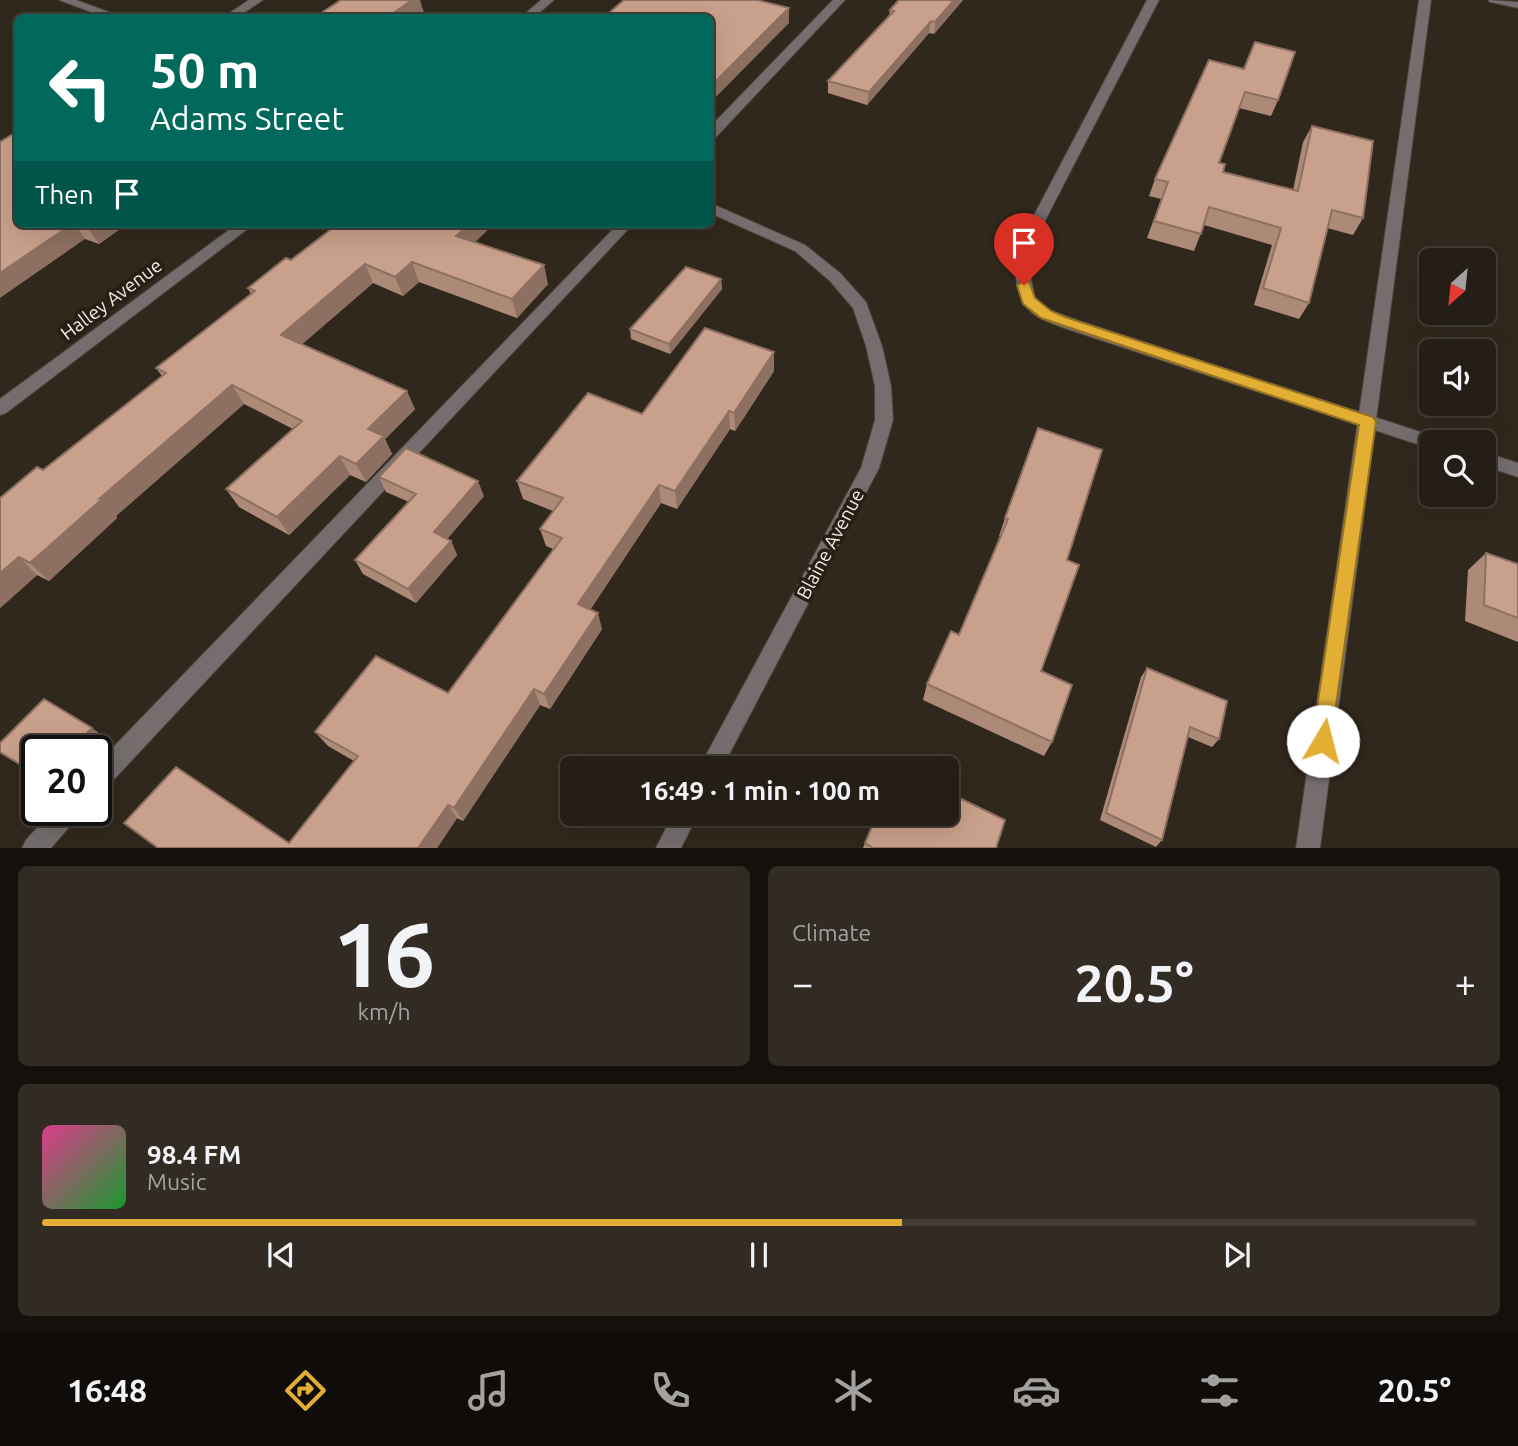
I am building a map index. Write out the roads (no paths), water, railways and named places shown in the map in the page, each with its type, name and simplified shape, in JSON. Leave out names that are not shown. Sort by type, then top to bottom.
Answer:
[{"type":"street","points":[[65,0],[108,14]]},
{"type":"street","points":[[234,14],[257,0]]},
{"type":"street","points":[[530,14],[548,0]]},
{"type":"street","points":[[714,131],[839,0]]},
{"type":"street","points":[[1153,0],[1028,240],[1020,263],[1028,301],[1046,314],[1064,322],[1419,438]]},
{"type":"street","points":[[1308,848],[1425,0]]},
{"type":"street","points":[[1494,0],[1518,5]]},
{"type":"street","name":"Blaine Avenue","points":[[714,209],[800,248],[835,277],[860,306],[874,346],[883,386],[884,420],[870,468],[716,756]]},
{"type":"street","name":"Halley Avenue","points":[[0,408],[242,228]]},
{"type":"street","points":[[112,765],[622,228]]},
{"type":"street","points":[[1496,463],[1518,470]]},
{"type":"street","points":[[34,848],[54,826]]},
{"type":"street","points":[[668,848],[680,826]]}]
